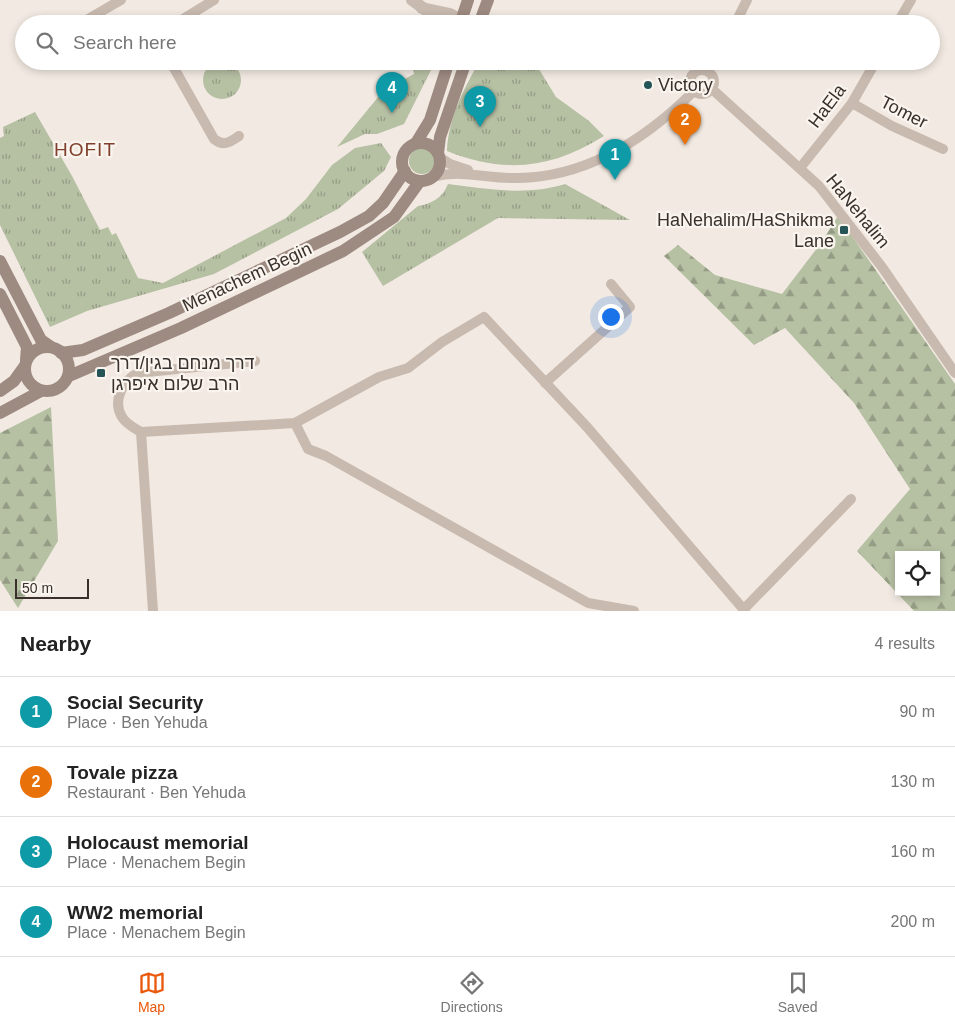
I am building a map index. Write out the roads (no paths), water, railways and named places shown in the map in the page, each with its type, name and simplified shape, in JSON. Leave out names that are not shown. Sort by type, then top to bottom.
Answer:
[{"type":"main road","points":[[465,15],[468,0]]},
{"type":"main road","points":[[482,15],[488,0]]},
{"type":"main road","points":[[416,144],[430,120],[445,70]]},
{"type":"main road","points":[[438,155],[428,144],[416,144],[408,148],[403,156],[402,163],[405,172],[411,178],[426,179],[438,169],[440,137],[463,70]]},
{"type":"main road","name":"Menachem Begin","points":[[56,350],[83,350],[169,313],[340,232],[369,216],[383,203],[405,172]]},
{"type":"main road","name":"Menachem Begin","points":[[69,376],[181,328],[342,251],[394,217],[426,179]]},
{"type":"main road","points":[[0,261],[41,340],[56,350],[68,366],[69,376],[59,390],[41,391],[0,414]]},
{"type":"main road","points":[[0,294],[27,347],[25,364],[28,380],[41,391]]},
{"type":"main road","points":[[0,391],[14,381],[39,348],[56,350]]},
{"type":"street","points":[[95,15],[122,0]]},
{"type":"street","points":[[189,15],[212,0]]},
{"type":"street","points":[[740,15],[747,0]]},
{"type":"street","points":[[902,15],[911,0]]},
{"type":"street","points":[[417,4],[449,15]]},
{"type":"street","points":[[417,4],[432,15]]},
{"type":"street","points":[[175,70],[214,140],[220,144],[226,144],[239,136]]},
{"type":"street","points":[[694,91],[690,84],[691,76],[700,70]]},
{"type":"street","points":[[426,179],[453,173],[476,173],[517,178],[551,176],[579,168],[626,147],[694,91],[705,93],[712,89],[714,77],[705,70]]},
{"type":"street","name":"HaEla","points":[[800,168],[852,103],[871,70]]},
{"type":"street","name":"HaNehalim","points":[[712,89],[824,192],[882,267],[955,373]]},
{"type":"street","name":"Tomer","points":[[852,103],[892,126],[943,149]]},
{"type":"street","points":[[438,155],[450,164],[476,173]]},
{"type":"street","points":[[545,383],[630,307],[611,284]]},
{"type":"street","points":[[255,361],[138,373],[128,378],[120,390],[121,416],[129,425],[142,432],[295,423],[379,377],[408,368],[442,342],[484,317],[587,427],[744,610],[850,499]]},
{"type":"street","points":[[295,423],[308,449],[326,456],[588,603],[634,611]]},
{"type":"street","points":[[142,432],[154,611]]},
{"type":"street","points":[[580,611],[588,603]]},
{"type":"place","name":"Victory","points":[[648,85]]},
{"type":"place","name":"WW2 memorial","points":[[392,113]]},
{"type":"place","name":"Holocaust memorial","points":[[480,127]]},
{"type":"place","name":"Tovale pizza","points":[[685,145]]},
{"type":"place","name":"Social Security","points":[[615,180]]},
{"type":"place","name":"HaNehalim/HaShikma Lane","points":[[844,230]]},
{"type":"place","name":"דרך מנחם בגין/דרך הרב שלום איפרגן","points":[[101,373]]},
{"type":"district","name":"HOFIT","points":[[85,149]]}]
